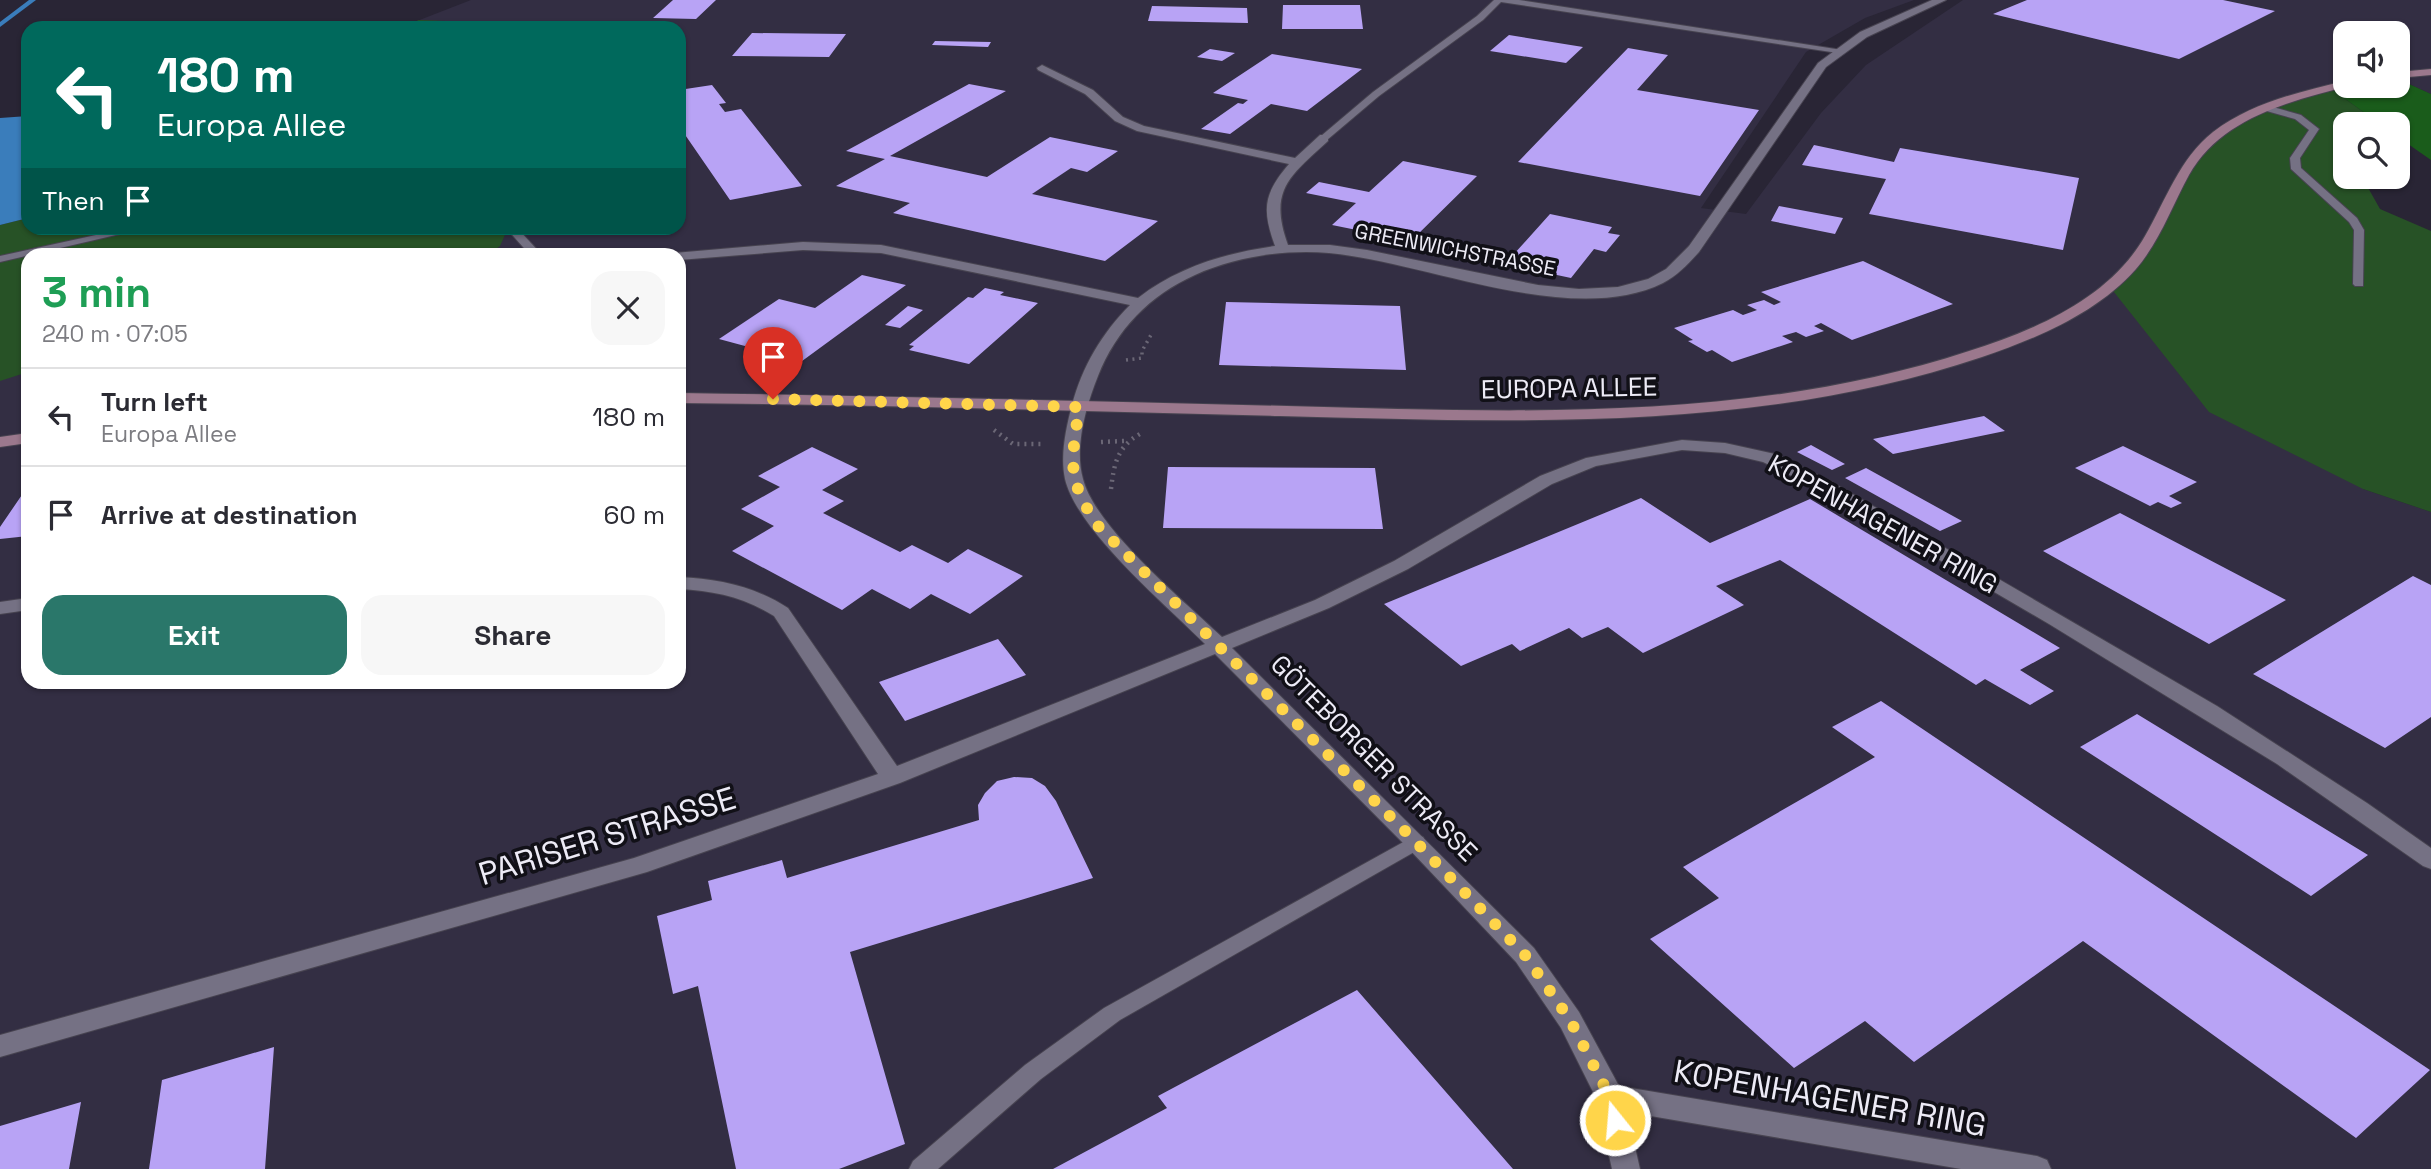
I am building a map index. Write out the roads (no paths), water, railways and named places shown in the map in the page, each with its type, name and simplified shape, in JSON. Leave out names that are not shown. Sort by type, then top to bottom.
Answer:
[{"type":"main road","points":[[2410,74],[2431,72]]},
{"type":"main road","name":"EUROPA ALLEE","points":[[686,398],[1534,416],[1617,414],[1760,402],[1830,391],[1933,368],[2034,332],[2074,311],[2110,287],[2136,261],[2188,165],[2207,142],[2230,126],[2266,108],[2333,92]]},
{"type":"main road","points":[[0,442],[21,439]]},
{"type":"street","name":"GREENWICHSTRASSE","points":[[1079,407],[1094,360],[1108,339],[1141,303],[1166,283],[1238,257],[1283,249],[1326,248],[1379,255],[1543,290],[1583,293],[1624,290],[1653,282],[1674,270],[1694,249],[1822,65],[1838,50],[1870,29],[1941,0]]},
{"type":"street","points":[[1042,68],[1088,92],[1119,119],[1142,129],[1297,162]]},
{"type":"street","points":[[1283,249],[1274,224],[1273,201],[1297,162],[1324,138]]},
{"type":"street","points":[[686,255],[803,246],[881,249],[1141,303]]},
{"type":"street","name":"GÖTEBORGER STRASSE","points":[[1079,407],[1073,450],[1073,477],[1083,504],[1098,526],[1416,842],[1525,955],[1570,1020],[1610,1097],[1626,1169]]},
{"type":"street","name":"KOPENHAGENER RING","points":[[1219,645],[1322,604],[1401,565],[1546,480],[1592,462],[1644,450],[1682,445],[1725,448],[1769,458],[1824,485],[2245,732],[2349,800],[2431,860]]},
{"type":"street","points":[[686,583],[716,585],[758,596],[781,612],[892,777]]},
{"type":"street","points":[[0,608],[21,605]]},
{"type":"street","name":"PARISER STRASSE","points":[[0,1046],[639,866],[892,777],[1219,645]]},
{"type":"street","name":"KOPENHAGENER RING","points":[[1610,1097],[2037,1169]]},
{"type":"lane","points":[[1324,138],[1376,94],[1480,18],[1500,0],[1838,50]]},
{"type":"lane","points":[[2266,108],[2298,117],[2314,129],[2295,158],[2296,169],[2353,220],[2359,230],[2359,284]]},
{"type":"lane","points":[[50,248],[109,235]]},
{"type":"lane","points":[[518,235],[530,248]]},
{"type":"lane","points":[[0,259],[21,254]]},
{"type":"lane","points":[[921,1169],[1033,1072],[1112,1014],[1416,842]]},
{"type":"water","points":[[21,116],[21,220],[0,225],[0,118]]},
{"type":"waterway","points":[[0,25],[33,0]]}]
